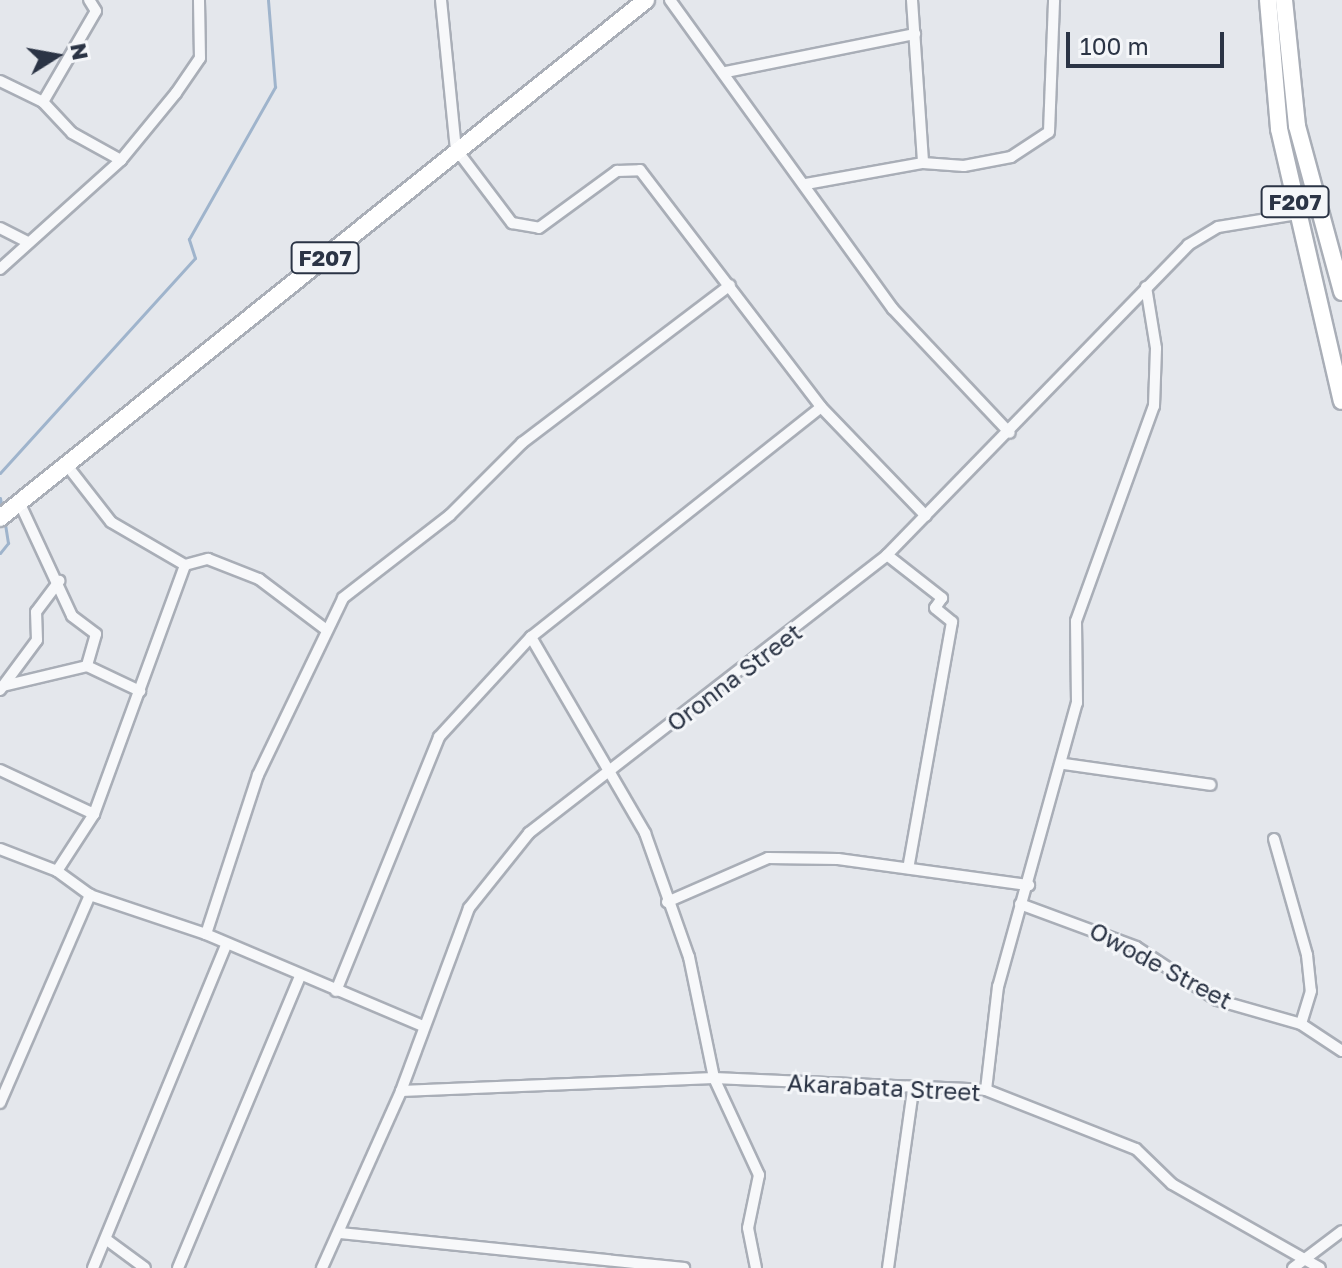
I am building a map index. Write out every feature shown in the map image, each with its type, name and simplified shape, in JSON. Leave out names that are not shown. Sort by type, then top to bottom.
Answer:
[{"type":"main road","name":"F207","points":[[3,518],[69,468],[456,149],[646,0]]},
{"type":"main road","name":"F207","points":[[1268,0],[1279,129],[1342,401]]},
{"type":"main road","name":"F207","points":[[1284,0],[1297,126],[1342,292]]},
{"type":"street","points":[[43,102],[96,11],[89,0]]},
{"type":"street","points":[[0,269],[121,160],[200,58],[199,0]]},
{"type":"street","points":[[441,0],[456,149],[522,228],[539,228],[617,171],[640,170],[821,407],[926,516]]},
{"type":"street","points":[[670,0],[726,72],[893,309],[1010,433]]},
{"type":"street","points":[[912,0],[923,163]]},
{"type":"street","points":[[806,184],[923,163],[964,166],[1011,157],[1049,132],[1054,0]]},
{"type":"street","points":[[726,72],[915,34]]},
{"type":"street","points":[[0,81],[43,102],[72,133],[121,160]]},
{"type":"street","name":"Oronna Street","points":[[322,1268],[401,1091],[469,908],[529,833],[887,555],[1010,433],[1188,245],[1218,227],[1297,214]]},
{"type":"street","points":[[0,228],[28,242]]},
{"type":"street","points":[[206,934],[258,775],[325,629],[380,563],[450,515],[522,443],[730,285]]},
{"type":"street","points":[[986,1090],[998,987],[1020,904],[1029,885],[1064,764],[1077,703],[1076,621],[1154,406],[1156,348],[1146,287]]},
{"type":"street","points":[[336,991],[439,737],[531,637],[821,407]]},
{"type":"street","points":[[69,468],[111,522],[185,565],[208,559],[259,579],[325,629]]},
{"type":"street","points":[[21,506],[59,581],[72,616],[96,634],[87,666]]},
{"type":"street","points":[[887,555],[942,598],[935,608],[952,622],[908,868]]},
{"type":"street","points":[[57,871],[94,814],[185,565]]},
{"type":"street","points":[[2,688],[37,640],[36,612],[59,581]]},
{"type":"street","points":[[531,637],[645,833],[689,957],[714,1078],[759,1175],[748,1228],[756,1268]]},
{"type":"street","points":[[2,688],[87,666],[140,691]]},
{"type":"street","points":[[1064,764],[1211,785]]},
{"type":"street","points":[[0,770],[94,814]]},
{"type":"street","points":[[1274,839],[1307,955],[1311,991],[1301,1024]]},
{"type":"street","points":[[0,849],[57,871],[90,895],[206,934],[225,947],[423,1026]]},
{"type":"street","points":[[667,902],[768,858],[908,868],[1029,885]]},
{"type":"street","points":[[0,1103],[90,895]]},
{"type":"street","name":"Owode Street","points":[[1020,904],[1136,947],[1217,1000],[1301,1024],[1342,1051]]},
{"type":"street","points":[[93,1268],[225,947]]},
{"type":"street","points":[[178,1268],[300,977]]},
{"type":"street","name":"Akarabata Street","points":[[401,1091],[714,1078],[986,1090],[1136,1149],[1172,1184],[1320,1268]]},
{"type":"street","points":[[888,1268],[913,1089]]},
{"type":"street","points":[[1293,1268],[1342,1231]]},
{"type":"street","points":[[340,1233],[684,1268]]},
{"type":"street","points":[[107,1240],[145,1268]]},
{"type":"waterway","points":[[0,473],[195,258],[189,239],[275,87],[268,0]]},
{"type":"waterway","points":[[0,498],[2,508]]},
{"type":"waterway","points":[[0,553],[8,543],[5,523]]}]
